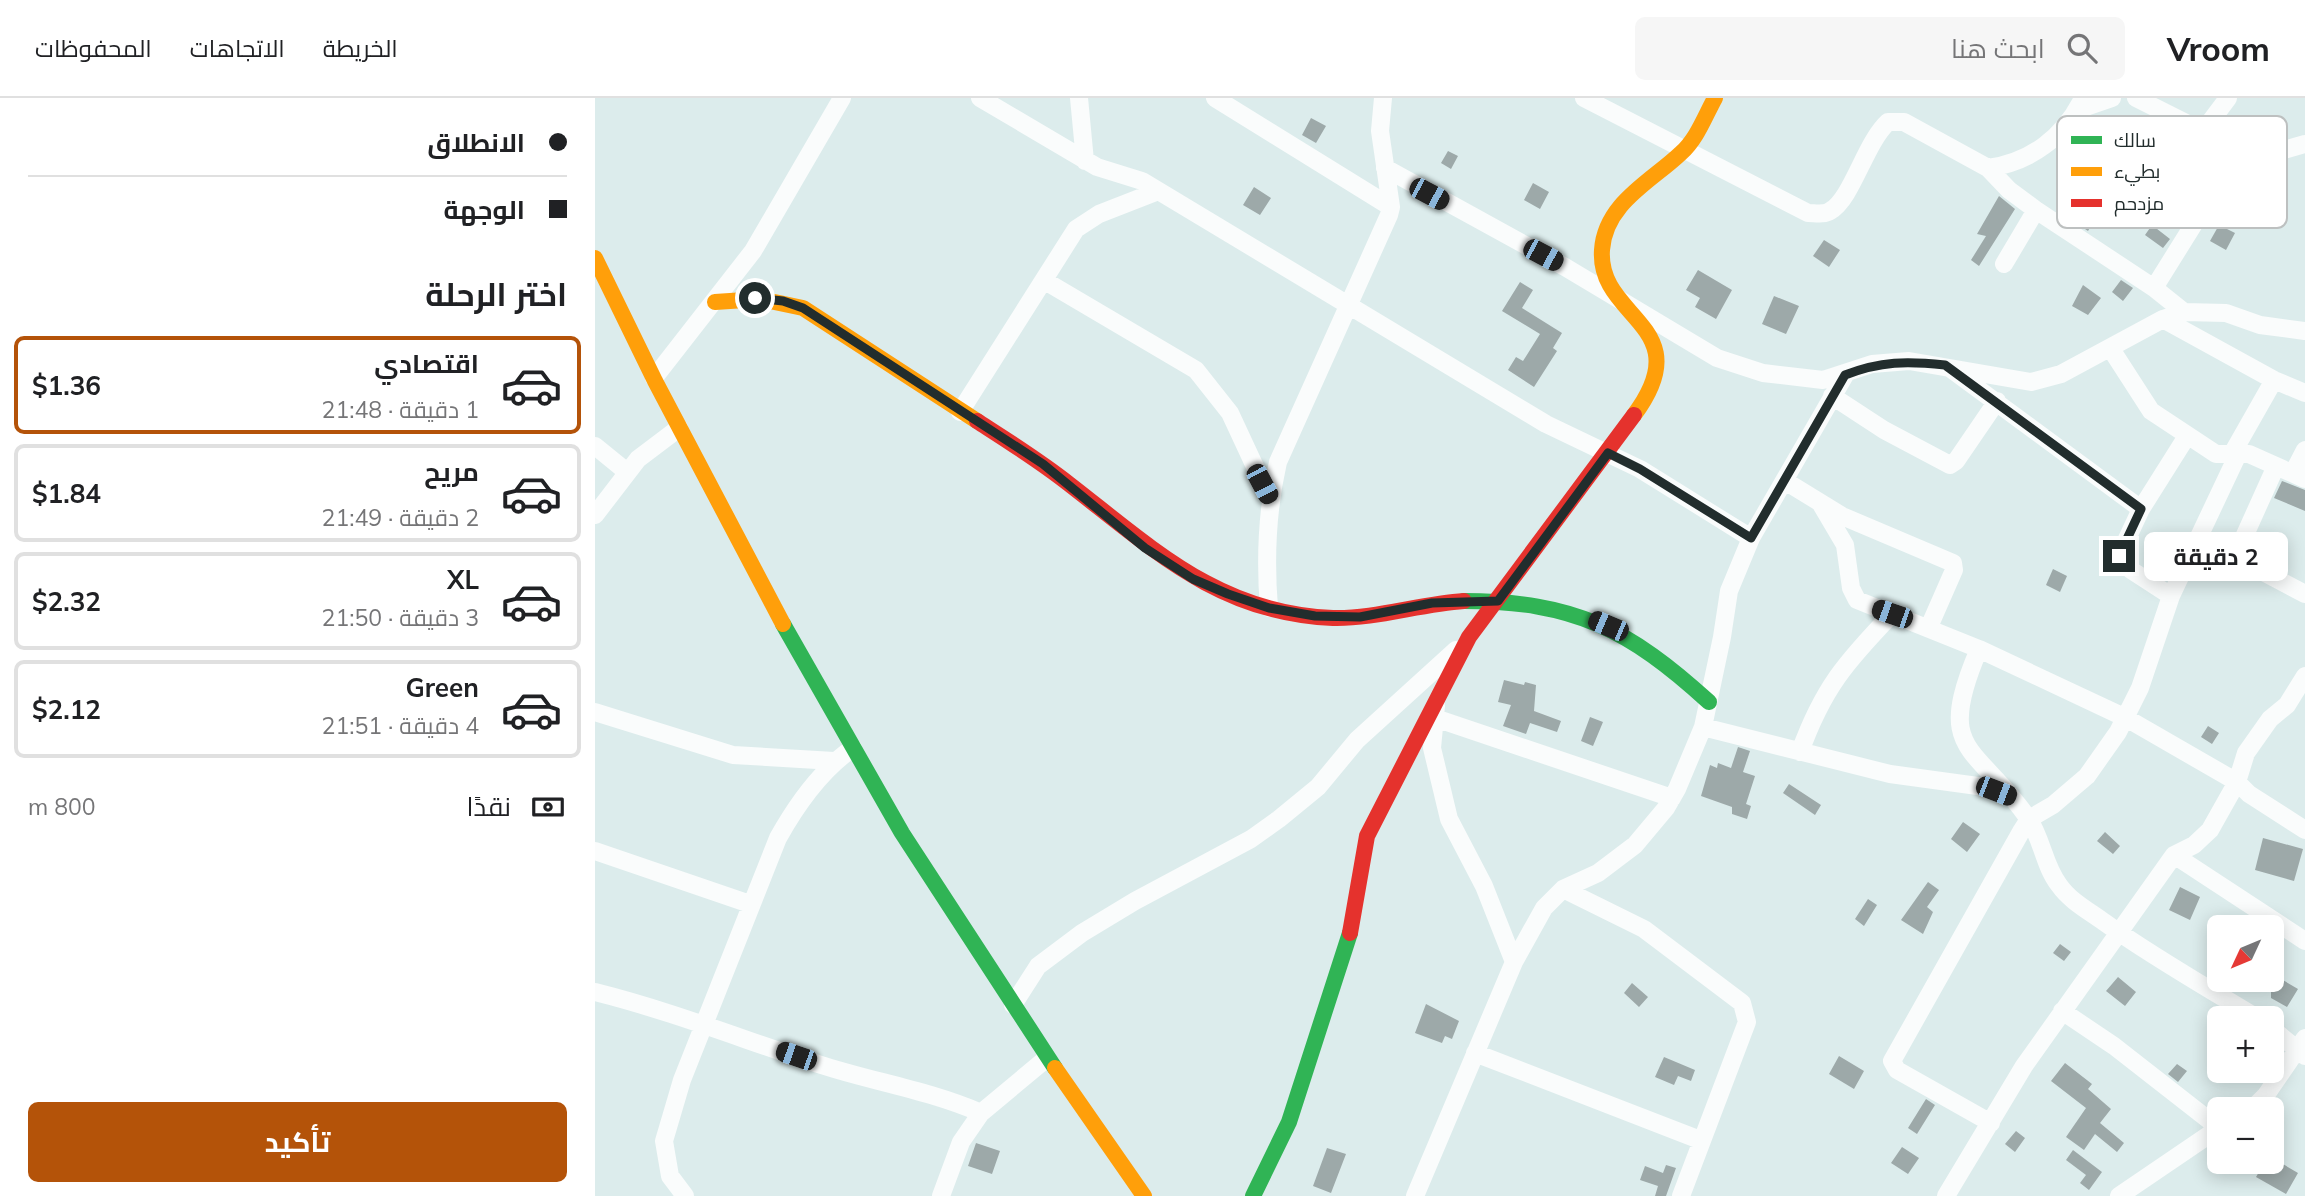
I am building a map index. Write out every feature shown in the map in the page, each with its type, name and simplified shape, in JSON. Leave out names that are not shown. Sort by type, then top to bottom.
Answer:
[{"type":"street","points":[[654,378],[754,251],[842,98]]},
{"type":"street","points":[[980,98],[1085,161],[1134,178],[1158,191],[1546,424],[1640,469],[1751,538]]},
{"type":"street","points":[[1079,98],[1085,161]]},
{"type":"street","points":[[1215,98],[1235,103],[1391,207]]},
{"type":"street","points":[[1269,608],[1267,581],[1270,499],[1284,443],[1391,207],[1380,131],[1383,98]]},
{"type":"street","points":[[1584,98],[1808,213],[1829,212],[1840,203],[1877,132],[1888,122],[1904,122],[1988,168],[2009,190],[2057,224]]},
{"type":"street","points":[[1013,1005],[1038,965],[1082,933],[1135,901],[1251,839],[1318,787],[1357,740],[1469,638],[1498,601],[1643,407],[1659,368],[1657,346],[1622,301],[1602,265],[1602,250],[1615,216],[1641,185],[1684,151],[1716,98]]},
{"type":"street","points":[[2080,104],[2112,98]]},
{"type":"street","points":[[2136,98],[2174,116]]},
{"type":"street","points":[[2214,116],[2228,98]]},
{"type":"street","points":[[1988,168],[2028,158],[2057,128]]},
{"type":"street","points":[[2287,149],[2305,144]]},
{"type":"street","points":[[1385,168],[1622,301],[1717,358],[1763,373],[1823,380],[1872,364],[1909,361],[1945,365],[2031,382],[2045,380],[2112,349],[2162,319],[2184,312],[2226,313],[2260,325],[2305,331]]},
{"type":"street","points":[[960,412],[992,357],[1045,281],[1076,229],[1086,220],[1158,191]]},
{"type":"street","points":[[2004,264],[2036,210]]},
{"type":"street","points":[[2063,228],[2154,288],[2184,312]]},
{"type":"street","points":[[2154,288],[2191,228]]},
{"type":"street","points":[[595,258],[679,428],[789,637],[853,748],[929,877],[1047,1058],[1144,1196]]},
{"type":"street","points":[[1045,281],[1196,370],[1230,413],[1270,499]]},
{"type":"street","points":[[715,302],[755,298],[783,301],[803,308],[1043,464],[1145,548],[1193,579],[1269,608],[1315,616],[1360,617],[1439,603],[1498,601],[1529,602],[1559,608],[1608,626],[1677,670],[1709,702]]},
{"type":"street","points":[[2162,319],[2274,380],[2305,393]]},
{"type":"street","points":[[2112,349],[2148,409],[2217,454],[2236,453],[2299,476],[2305,450]]},
{"type":"street","points":[[1945,365],[2141,509]]},
{"type":"street","points":[[1415,1196],[1514,962],[1544,908],[1563,889],[1598,873],[1635,845],[1672,798],[1703,727],[1729,591],[1751,538],[1845,375]]},
{"type":"street","points":[[1991,1123],[1897,1070],[1892,1063],[1976,906],[2029,819],[2053,805],[2087,776],[2126,718],[2171,596],[2236,453],[2274,380]]},
{"type":"street","points":[[1832,396],[1884,430],[1950,465],[1957,461],[1997,401]]},
{"type":"street","points":[[595,515],[638,459],[679,428]]},
{"type":"street","points":[[2171,596],[2120,561],[2125,542],[2141,509],[2187,436]]},
{"type":"street","points":[[595,446],[627,472]]},
{"type":"street","points":[[2276,466],[2235,557],[2305,594]]},
{"type":"street","points":[[1785,481],[1822,506],[1953,563],[1954,570],[1929,627]]},
{"type":"street","points":[[1822,506],[1845,545],[1853,594],[1863,604],[1929,627],[2126,718],[2237,782],[2249,794],[2305,830]]},
{"type":"street","points":[[1800,752],[1822,697],[1858,650],[1892,614]]},
{"type":"street","points":[[1253,1196],[1289,1122],[1349,940],[1367,836],[1469,638]]},
{"type":"street","points":[[1979,649],[1961,710],[1960,732],[1976,761],[2029,819],[2057,883],[2075,901],[2118,932],[2238,1006]]},
{"type":"street","points":[[1946,1196],[2024,1066],[2173,855],[2194,845],[2210,830],[2237,782],[2246,753],[2270,719],[2287,705],[2305,676]]},
{"type":"street","points":[[1437,699],[1432,748],[1449,819],[1484,886],[1514,962]]},
{"type":"street","points":[[595,712],[733,755],[805,762],[834,761]]},
{"type":"street","points":[[1435,718],[1672,798]]},
{"type":"street","points":[[1703,727],[1890,774],[1985,787],[2010,796]]},
{"type":"street","points":[[685,1196],[670,1176],[664,1141],[682,1080],[750,904],[789,818],[834,761],[853,748]]},
{"type":"street","points":[[595,851],[750,904]]},
{"type":"street","points":[[2173,855],[2305,941]]},
{"type":"street","points":[[1563,889],[1644,929],[1742,1003],[1747,1022],[1681,1196]]},
{"type":"street","points":[[595,992],[705,1024],[821,1065],[942,1096],[981,1113]]},
{"type":"street","points":[[2062,1011],[2114,1046],[2207,1119]]},
{"type":"street","points":[[2262,1097],[2303,1048],[2284,1036]]},
{"type":"street","points":[[1475,1053],[1700,1140]]},
{"type":"street","points":[[941,1196],[961,1142],[981,1113],[1047,1058]]},
{"type":"street","points":[[2119,1196],[2207,1136]]},
{"type":"building","points":[[1311,118],[1326,126],[1316,143],[1302,135]]},
{"type":"building","points":[[1448,151],[1458,156],[1451,169],[1441,163]]},
{"type":"building","points":[[1533,183],[1549,192],[1540,209],[1524,200]]},
{"type":"building","points":[[1254,187],[1271,198],[1260,215],[1243,205]]},
{"type":"building","points":[[1999,196],[2015,209],[1979,266],[1971,260],[1986,236],[1977,234]]},
{"type":"building","points":[[2150,228],[2156,228],[2170,239],[2163,248],[2145,235]]},
{"type":"building","points":[[2217,228],[2235,233],[2226,250],[2210,241]]},
{"type":"building","points":[[1824,240],[1840,250],[1829,267],[1813,256]]},
{"type":"building","points":[[1698,270],[1732,290],[1716,319],[1695,307],[1700,298],[1686,290]]},
{"type":"building","points":[[2121,280],[2133,288],[2123,301],[2112,292]]},
{"type":"building","points":[[1520,282],[1533,290],[1522,308],[1562,333],[1553,348],[1557,351],[1534,387],[1508,370],[1516,357],[1523,361],[1540,334],[1502,311]]},
{"type":"building","points":[[2083,285],[2101,298],[2088,315],[2072,306]]},
{"type":"building","points":[[1774,296],[1799,306],[1786,334],[1762,324]]},
{"type":"building","points":[[2282,481],[2305,490],[2305,511],[2274,498]]},
{"type":"building","points":[[2053,569],[2067,576],[2060,592],[2046,585]]},
{"type":"building","points":[[1504,680],[1536,685],[1534,711],[1561,721],[1557,732],[1530,723],[1526,734],[1503,726],[1511,705],[1498,702]]},
{"type":"building","points":[[1590,717],[1603,722],[1593,746],[1581,741]]},
{"type":"building","points":[[2208,726],[2219,733],[2212,744],[2201,737]]},
{"type":"building","points":[[1738,747],[1750,751],[1743,772],[1755,776],[1746,804],[1751,806],[1747,819],[1732,814],[1732,807],[1701,796],[1710,765],[1717,768],[1718,763],[1731,768]]},
{"type":"building","points":[[1789,784],[1821,805],[1815,815],[1783,793]]},
{"type":"building","points":[[1963,822],[1980,834],[1967,852],[1951,839]]},
{"type":"building","points":[[2105,832],[2120,846],[2113,854],[2097,841]]},
{"type":"building","points":[[2263,838],[2303,849],[2294,881],[2255,870]]},
{"type":"building","points":[[1928,882],[1939,890],[1927,907],[1933,912],[1923,934],[1901,920]]},
{"type":"building","points":[[2180,887],[2200,897],[2190,920],[2169,910]]},
{"type":"building","points":[[1868,899],[1877,905],[1864,926],[1855,919]]},
{"type":"building","points":[[2060,944],[2071,952],[2064,961],[2053,953]]},
{"type":"building","points":[[2118,977],[2136,992],[2125,1006],[2106,991]]},
{"type":"building","points":[[2284,981],[2298,989],[2287,1007],[2271,998],[2271,992],[2284,992]]},
{"type":"building","points":[[1632,983],[1648,997],[1639,1007],[1624,993]]},
{"type":"building","points":[[1426,1004],[1459,1021],[1452,1039],[1445,1036],[1442,1043],[1415,1033]]},
{"type":"building","points":[[1839,1056],[1864,1071],[1854,1089],[1829,1074]]},
{"type":"building","points":[[1664,1057],[1695,1070],[1691,1081],[1678,1076],[1674,1085],[1655,1077]]},
{"type":"building","points":[[2065,1063],[2092,1084],[2088,1089],[2111,1109],[2100,1123],[2124,1143],[2117,1152],[2095,1134],[2084,1150],[2066,1137],[2086,1108],[2051,1081]]},
{"type":"building","points":[[2177,1064],[2187,1071],[2178,1082],[2168,1074]]},
{"type":"building","points":[[1926,1099],[1935,1105],[1917,1134],[1908,1128]]},
{"type":"building","points":[[2016,1131],[2025,1138],[2015,1152],[2005,1144]]},
{"type":"building","points":[[976,1143],[1000,1151],[992,1174],[968,1166]]},
{"type":"building","points":[[1902,1147],[1919,1158],[1908,1174],[1891,1163]]},
{"type":"building","points":[[1327,1148],[1346,1154],[1331,1193],[1313,1186]]},
{"type":"building","points":[[2073,1150],[2102,1172],[2089,1190],[2080,1183],[2086,1175],[2066,1160]]},
{"type":"building","points":[[1666,1165],[1676,1168],[1666,1196],[1655,1196],[1658,1186],[1640,1180],[1645,1166],[1663,1173]]},
{"type":"building","points":[[2284,1165],[2298,1173],[2286,1194],[2256,1177],[2258,1174],[2284,1174]]},
{"type":"traffic: fast","points":[[1464,601],[1503,602],[1537,607],[1598,624],[1652,655],[1709,702]]},
{"type":"traffic: fast","points":[[783,624],[902,833],[1055,1068]]},
{"type":"traffic: fast","points":[[1253,1196],[1289,1122],[1350,933]]},
{"type":"traffic: slow","points":[[1634,415],[1652,385],[1657,361],[1652,341],[1614,292],[1605,273],[1602,250],[1605,233],[1612,219],[1632,194],[1687,147],[1715,98]]},
{"type":"traffic: slow","points":[[595,258],[655,381],[783,624]]},
{"type":"traffic: slow","points":[[715,302],[760,299],[803,308],[977,421]]},
{"type":"traffic: slow","points":[[1055,1068],[1144,1196]]},
{"type":"traffic: jam","points":[[1350,933],[1367,836],[1469,637],[1634,415]]},
{"type":"traffic: jam","points":[[977,421],[1047,467],[1130,532],[1190,574],[1256,605],[1293,614],[1349,618],[1464,601]]},
{"type":"route","points":[[755,298],[783,301],[803,308],[1043,464],[1145,548],[1193,579],[1246,601],[1291,613],[1360,617],[1432,603],[1498,601],[1608,453],[1640,469],[1751,538],[1845,375],[1872,364],[1909,361],[1945,365],[2018,416],[2141,509],[2119,556]]}]
